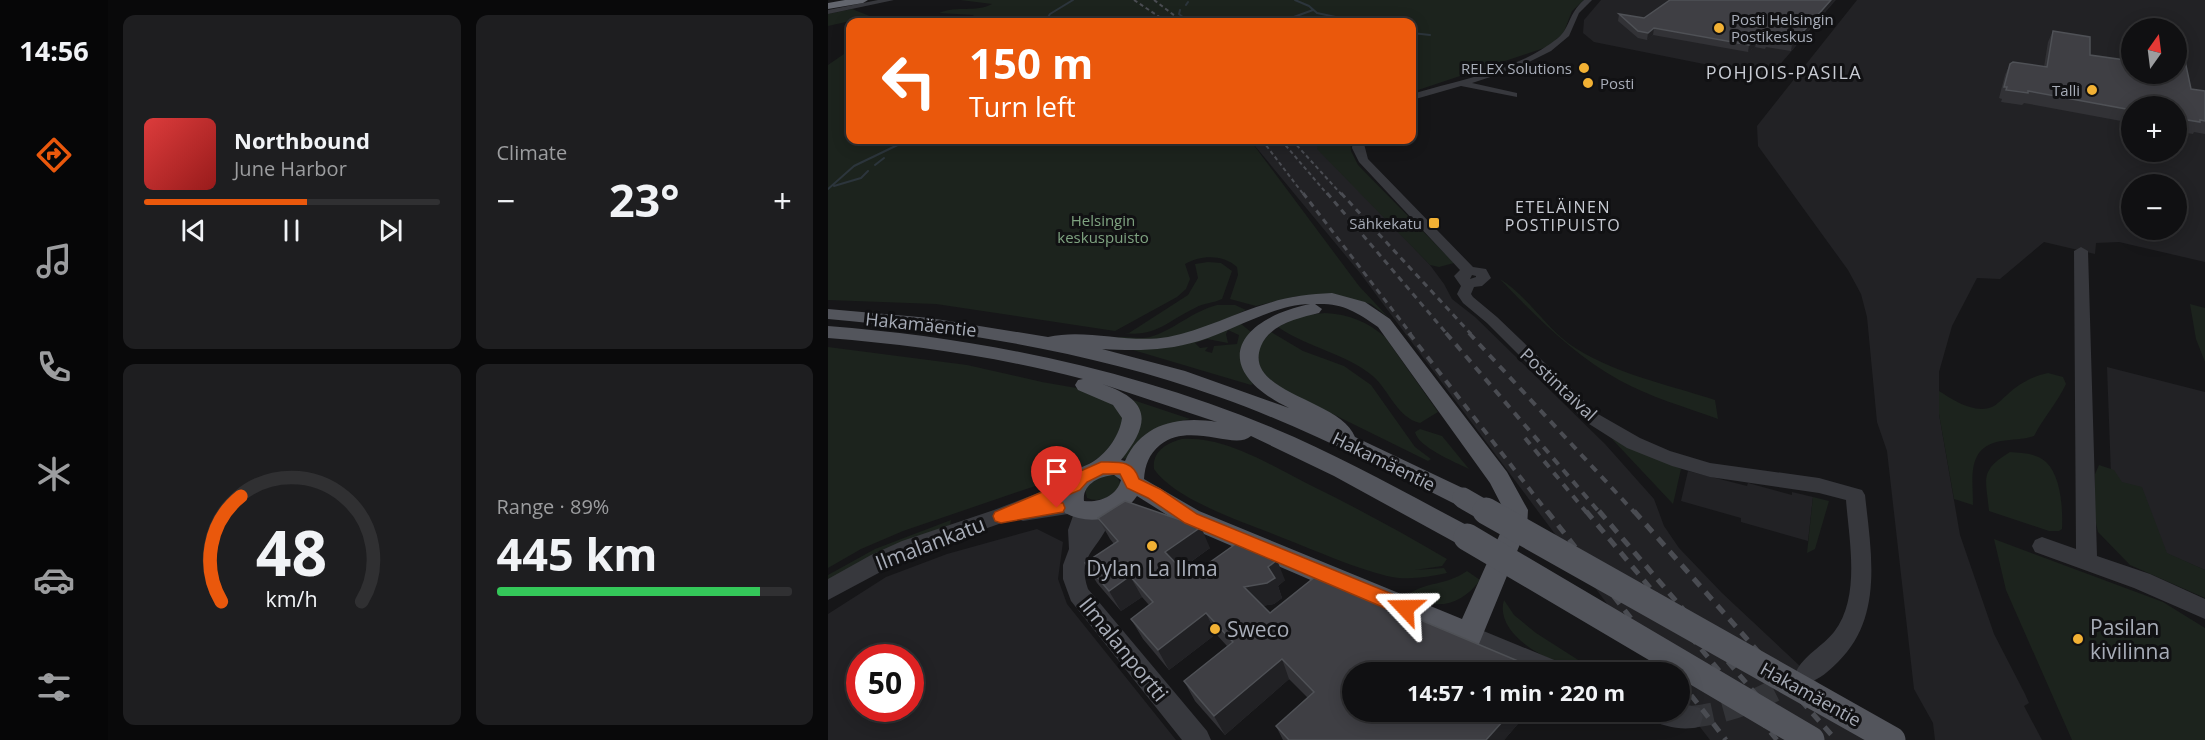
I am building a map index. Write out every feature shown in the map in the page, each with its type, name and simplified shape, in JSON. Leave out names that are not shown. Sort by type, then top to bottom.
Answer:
[{"type":"highway","points":[[828,4],[844,0]]},
{"type":"highway","points":[[828,4],[863,0]]},
{"type":"main road","points":[[1052,342],[1077,340],[1131,345],[1166,343],[1204,333],[1240,318],[1315,309],[1342,310],[1365,317],[1396,341],[1499,478],[1515,510],[1515,527],[1469,635],[1191,518],[1132,480],[1122,468],[1101,468]]},
{"type":"main road","points":[[1275,313],[1248,353],[1249,365],[1255,377],[1279,394],[1327,417],[1356,446]]},
{"type":"main road","name":"Hakamäentie","points":[[828,314],[947,325],[1052,342],[1152,368],[1226,391],[1356,446],[1462,498],[1893,740]]},
{"type":"main road","name":"Hakamäentie","points":[[828,332],[923,342],[993,352],[1038,362],[1149,390],[1266,434],[1467,537],[1811,740]]},
{"type":"main road","points":[[1038,362],[1061,378],[1106,391],[1119,398],[1126,404],[1132,416],[1130,432],[1125,442],[1101,468],[1082,478],[1090,503]]},
{"type":"main road","points":[[1090,503],[1121,500],[1132,480],[1134,464],[1144,446],[1164,432],[1199,426],[1232,433],[1266,434]]},
{"type":"main road","points":[[1090,503],[1141,508],[1191,518]]},
{"type":"street","points":[[828,12],[890,0]]},
{"type":"street","points":[[1416,96],[1522,62],[1553,46],[1570,30],[1575,12],[1588,0]]},
{"type":"street","points":[[1459,82],[1514,95]]},
{"type":"street","name":"Postintaival","points":[[1358,144],[1363,160],[1469,277],[1464,294],[1468,300],[1492,320],[1592,418],[1609,430],[1650,450],[1710,470],[1814,484],[1855,495],[1860,580],[1857,611],[1843,639],[1808,672]]},
{"type":"street","points":[[2081,251],[2086,561]]},
{"type":"street","name":"Ilmalankatu","points":[[828,590],[869,566],[909,547],[1001,516],[1090,503]]},
{"type":"street","name":"Ilmalanportti","points":[[1090,503],[1078,530],[1079,549],[1074,565],[1074,579],[1079,594],[1198,740]]},
{"type":"street","points":[[2042,546],[2142,581],[2205,609]]},
{"type":"street","points":[[1469,635],[1532,662]]},
{"type":"shaded area","points":[[1601,0],[1836,0],[1769,77],[1594,42],[1583,33],[1584,20]]},
{"type":"shaded area","points":[[1857,0],[2205,0],[2205,262],[2119,242],[2096,243],[2095,254],[2044,242],[2000,279],[1977,278],[1952,326],[1939,372],[1939,414],[1960,535],[1994,634],[2025,694],[2029,703],[2024,706],[2042,740],[1935,740],[1933,723],[1914,689],[1887,451],[1877,422],[1867,317],[1861,294],[1848,270],[1758,146],[1757,126]]},
{"type":"shaded area","points":[[1253,144],[1316,144],[1430,265],[1452,299],[1475,317],[1605,444],[1654,499],[1664,526],[1679,548],[1722,593],[1879,740],[1710,740],[1690,714],[1690,662],[1651,662],[1360,273]]},
{"type":"shaded area","points":[[2107,367],[2205,392],[2205,570],[2142,543],[2111,475]]},
{"type":"shaded area","points":[[1688,471],[1747,486],[1748,483],[1792,495],[1792,492],[1813,497],[1808,541],[1741,522],[1741,518],[1681,501]]},
{"type":"shaded area","points":[[1037,529],[1063,542],[1058,579],[1067,604],[1176,740],[828,740],[828,614],[886,577],[947,554]]},
{"type":"green space","points":[[960,0],[1584,0],[1572,11],[1563,34],[1547,47],[1416,91],[1416,18],[968,18],[974,15],[939,13],[952,9],[986,7],[992,4]]},
{"type":"green space","points":[[852,9],[874,18],[846,18],[846,22],[828,26],[828,14]]},
{"type":"green space","name":"Helsingin keskuspuisto","points":[[844,54],[846,55],[846,144],[1253,144],[1359,286],[1388,317],[1371,304],[1339,296],[1297,296],[1256,306],[1230,299],[1238,275],[1237,267],[1225,260],[1211,257],[1185,264],[1190,279],[1186,289],[1177,297],[1115,331],[936,304],[828,300],[828,65]]},
{"type":"green space","points":[[1316,144],[1350,144],[1358,165],[1454,263],[1439,267],[1430,265],[1317,149]]},
{"type":"green space","points":[[1221,263],[1232,271],[1222,299],[1198,306],[1154,330],[1135,334],[1124,333],[1129,333],[1188,295],[1198,278],[1195,264]]},
{"type":"green space","points":[[1500,279],[1518,293],[1568,343],[1620,370],[1715,400],[1718,419],[1643,392],[1602,370],[1556,334]]},
{"type":"green space","points":[[2190,304],[2205,308],[2205,362],[2196,339]]},
{"type":"green space","points":[[1217,305],[1235,305],[1246,310],[1208,327],[1164,339],[1113,339],[1150,337]]},
{"type":"green space","points":[[1325,313],[1357,320],[1372,327],[1385,337],[1438,412],[1420,423],[1412,420],[1400,410],[1374,377],[1363,369],[1278,327],[1300,316]]},
{"type":"green space","points":[[1240,323],[1252,333],[1243,364],[1253,384],[1251,385],[1133,350]],"holes":[[[1228,330],[1239,335],[1237,344],[1214,346],[1212,353],[1205,351],[1208,347],[1200,348],[1195,343],[1207,339],[1228,343],[1226,334]]]},
{"type":"green space","points":[[1271,332],[1303,351],[1344,366],[1371,385],[1415,447],[1431,459],[1428,461],[1282,389],[1260,371],[1257,348]]},
{"type":"green space","points":[[828,347],[967,365],[1088,390],[1121,410],[1124,427],[1103,455],[1049,489],[1047,482],[903,531],[861,549],[828,568]]},
{"type":"green space","points":[[2048,373],[2063,377],[2066,384],[2034,436],[2001,441],[1990,444],[1982,450],[1974,465],[1973,505],[1954,499],[1939,414],[1939,391],[1964,405],[1985,409],[1996,405],[2026,381]]},
{"type":"green space","points":[[1133,400],[1190,419],[1180,421],[1128,459],[1119,458]]},
{"type":"green space","points":[[1420,429],[1442,436],[1469,469],[1438,454],[1423,443],[1415,432]]},
{"type":"green space","points":[[1182,439],[1215,442],[1264,461],[1380,521],[1447,559],[1442,566],[1415,570],[1444,568],[1447,573],[1410,578],[1374,572],[1232,518],[1195,501],[1164,481],[1154,469],[1155,457],[1158,453],[1171,443]]},
{"type":"green space","points":[[1612,439],[1681,469],[1673,504]]},
{"type":"green space","points":[[2010,452],[2038,457],[2051,468],[2058,484],[2061,503],[2062,529],[2059,531],[2049,531],[1989,511],[1986,483],[1989,470]]},
{"type":"green space","points":[[2099,465],[2114,470],[2122,482],[2142,487],[2167,553],[2205,570],[2205,598],[2130,565],[2098,532],[2095,519],[2095,474]]},
{"type":"green space","points":[[1109,475],[1117,476],[1121,485],[1118,489],[1102,499],[1087,498],[1085,489],[1095,479]]},
{"type":"green space","points":[[1813,497],[1829,501],[1815,549],[1807,553]]},
{"type":"green space","points":[[951,520],[950,525],[828,581],[828,575],[875,549]]},
{"type":"green space","points":[[1994,539],[2163,602],[2205,628],[2205,740],[2072,740],[2006,590]]},
{"type":"green space","points":[[1467,571],[1480,580],[1473,589],[1457,600],[1438,604],[1418,600],[1408,595],[1422,587],[1451,579]]},
{"type":"green space","points":[[1504,600],[1514,615],[1536,633],[1581,662],[1557,662],[1535,651],[1509,628],[1503,615]]},
{"type":"building","name":"Posti Helsingin Postikeskus","points":[[1670,0],[1831,0],[1792,44],[1757,40],[1749,45],[1654,28],[1648,33],[1638,31],[1619,14],[1644,18]]},
{"type":"building","points":[[2053,31],[2090,37],[2090,55],[2121,59],[2121,84],[2187,84],[2187,70],[2191,89],[2205,91],[2205,121],[2187,120],[2187,96],[2121,96],[2121,108],[2028,91],[2028,93],[2006,90],[2007,87],[2004,87],[2010,64],[2013,62],[2047,67]]},
{"type":"building","points":[[1125,501],[1201,527],[1165,552],[1189,577],[1237,543],[1277,560],[1268,567],[1275,578],[1267,583],[1244,587],[1270,613],[1316,576],[1520,662],[1342,662],[1342,722],[1502,722],[1486,740],[1289,740],[1276,726],[1314,692],[1282,659],[1214,716],[1184,681],[1233,642],[1206,613],[1158,650],[1131,619],[1153,602],[1130,576],[1109,591],[1085,563],[1118,541],[1098,518]]},
{"type":"waterway","points":[[1048,18],[1050,14],[1073,0]]},
{"type":"waterway","points":[[1295,0],[1309,6],[1317,13],[1340,18]]},
{"type":"waterway","points":[[1180,10],[1179,14],[1184,18]]},
{"type":"waterway","points":[[1291,18],[1313,10]]},
{"type":"waterway","points":[[1416,33],[1430,35]]},
{"type":"waterway","points":[[828,189],[854,166],[900,144]]},
{"type":"waterway","points":[[875,165],[884,158]]},
{"type":"waterway","points":[[834,186],[861,178],[868,171]]},
{"type":"tunnel","points":[[1691,717],[1719,712],[1744,704],[1794,680]]},
{"type":"railway","points":[[1134,0],[1161,18]]},
{"type":"railway","points":[[1154,0],[1178,18]]},
{"type":"railway","points":[[1265,144],[1304,195]]},
{"type":"railway","points":[[1284,144],[1328,195]]},
{"type":"railway","points":[[1296,144],[1342,195]]},
{"type":"railway","points":[[1303,193],[1411,334]]},
{"type":"railway","points":[[1327,193],[1447,334]]},
{"type":"railway","points":[[1341,193],[1471,334]]},
{"type":"railway","points":[[1409,333],[1548,513]]},
{"type":"railway","points":[[1446,333],[1600,513]]},
{"type":"railway","points":[[1469,333],[1635,513]]},
{"type":"railway","points":[[1525,438],[1587,513]]},
{"type":"railway","points":[[1547,511],[1665,662]]},
{"type":"railway","points":[[1586,511],[1777,740]]},
{"type":"railway","points":[[1599,511],[1795,740]]},
{"type":"railway","points":[[1634,511],[1836,740]]},
{"type":"railway","points":[[1690,694],[1726,740]]},
{"type":"place","name":"Posti Helsingin Postikeskus","points":[[1719,28]]},
{"type":"place","name":"RELEX Solutions","points":[[1584,68]]},
{"type":"place","name":"Posti","points":[[1588,83]]},
{"type":"place","name":"Talli","points":[[2092,90]]},
{"type":"place","name":"Sähkekatu","points":[[1434,223]]},
{"type":"place","name":"Dylan La Ilma","points":[[1152,546]]},
{"type":"place","name":"Sweco","points":[[1215,629]]},
{"type":"place","name":"Pasilan kivilinna","points":[[2078,639]]},
{"type":"district","name":"POHJOIS-PASILA","points":[[1784,72]]},
{"type":"district","name":"ETELÄINEN POSTIPUISTO","points":[[1563,216]]},
{"type":"route","points":[[1057,508],[1001,516],[1074,486],[1088,473],[1112,466],[1122,468],[1129,471],[1132,483],[1191,518],[1405,608]]}]
